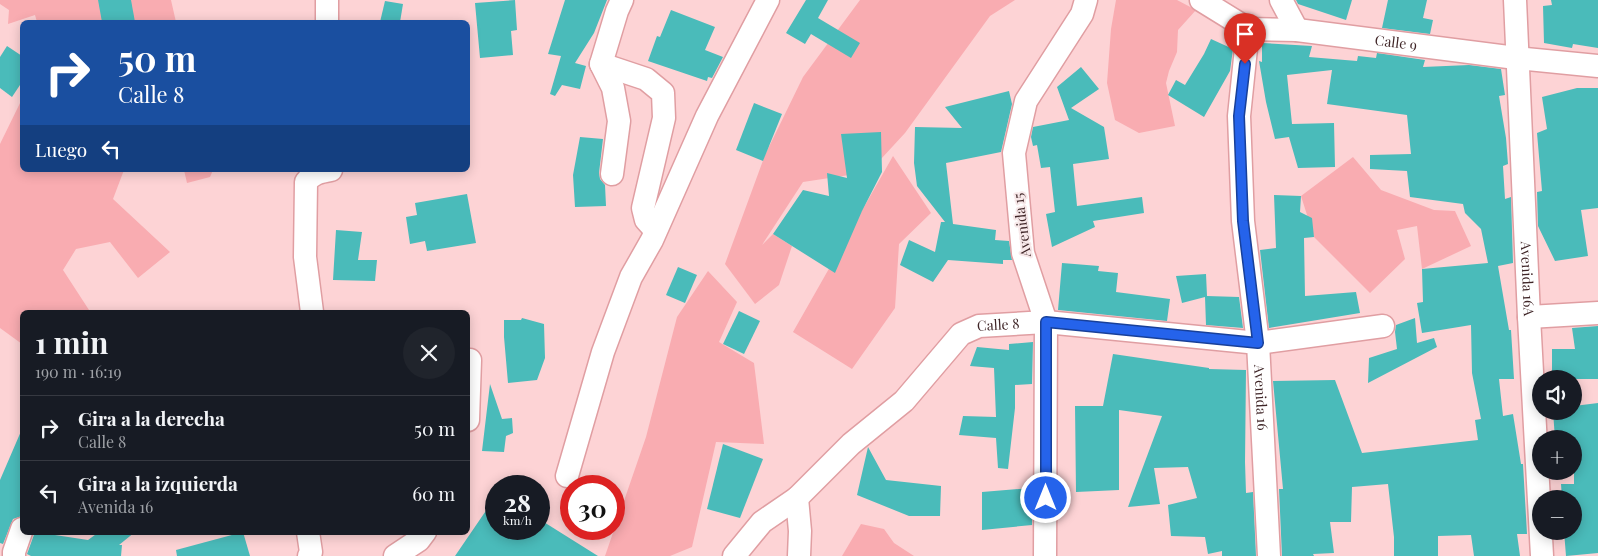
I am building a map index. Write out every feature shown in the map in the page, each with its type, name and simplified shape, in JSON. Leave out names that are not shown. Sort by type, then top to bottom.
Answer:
[{"type":"street","points":[[327,0],[327,20]]},
{"type":"street","points":[[612,174],[619,121],[613,88],[601,64],[622,0]]},
{"type":"street","points":[[568,475],[603,352],[631,277],[652,240],[707,116],[768,0]]},
{"type":"street","name":"Avenida 15","points":[[1045,556],[1046,322],[1023,252],[1014,153],[1026,101],[1082,14],[1086,0]]},
{"type":"street","points":[[1201,0],[1248,29]]},
{"type":"street","points":[[1281,0],[1297,30]]},
{"type":"street","name":"Avenida 16A","points":[[1515,0],[1516,58],[1542,556]]},
{"type":"street","name":"Calle 9","points":[[1248,29],[1297,30],[1516,58],[1598,66]]},
{"type":"street","name":"Avenida 16","points":[[1248,29],[1239,116],[1243,221],[1258,343],[1269,556]]},
{"type":"street","points":[[601,64],[646,79],[663,93],[664,118],[643,208],[646,220],[655,230]]},
{"type":"street","points":[[312,310],[305,257],[306,182],[310,176],[318,172]]},
{"type":"street","points":[[1529,317],[1598,313]]},
{"type":"street","name":"Calle 8","points":[[734,556],[762,522],[796,498],[851,444],[904,400],[961,334],[979,326],[1046,322],[1258,343],[1383,326]]},
{"type":"street","points":[[796,498],[800,531],[799,556]]},
{"type":"street","points":[[14,556],[20,535]]},
{"type":"street","points":[[308,535],[311,552],[309,556]]},
{"type":"street","points":[[395,556],[419,540],[423,535]]},
{"type":"shaded area","points":[[0,0],[171,0],[176,20],[36,20],[35,15],[8,24],[9,10],[0,4]]},
{"type":"shaded area","points":[[860,0],[1015,0],[990,16],[905,133],[869,172],[803,182],[762,245],[773,234],[792,246],[779,285],[755,304],[725,264],[765,155],[803,77]]},
{"type":"shaded area","points":[[1116,0],[1177,0],[1196,10],[1178,30],[1177,52],[1166,83],[1175,126],[1139,133],[1115,120],[1107,83],[1111,29]]},
{"type":"shaded area","points":[[20,103],[20,172],[123,172],[113,199],[170,252],[138,278],[110,242],[76,249],[63,270],[89,310],[20,310],[20,343],[0,328],[0,144]]},
{"type":"shaded area","points":[[893,156],[931,213],[899,244],[895,308],[852,369],[793,332]]},
{"type":"shaded area","points":[[1353,157],[1381,190],[1434,210],[1455,211],[1471,246],[1422,269],[1417,226],[1397,230],[1405,259],[1370,293],[1314,237],[1301,196]]},
{"type":"shaded area","points":[[184,172],[212,172],[210,177],[187,183]]},
{"type":"shaded area","points":[[708,271],[737,302],[719,342],[754,363],[764,444],[716,442],[692,547],[670,556],[605,556],[611,540],[625,540],[625,498],[646,437],[677,317]]},
{"type":"shaded area","points":[[861,524],[884,529],[894,543],[914,556],[842,556]]},
{"type":"building","points":[[98,0],[131,0],[135,20],[102,20]]},
{"type":"building","points":[[515,0],[517,30],[511,31],[513,55],[480,58],[475,3]]},
{"type":"building","points":[[565,0],[607,0],[594,33],[575,63],[586,66],[580,89],[562,85],[555,96],[550,94],[561,56],[548,54]]},
{"type":"building","points":[[806,0],[828,0],[818,18],[860,43],[851,58],[811,34],[805,44],[786,33]]},
{"type":"building","points":[[1296,0],[1352,0],[1346,20],[1298,4]]},
{"type":"building","points":[[1388,0],[1427,0],[1423,18],[1433,20],[1430,34],[1382,28]]},
{"type":"building","points":[[1551,0],[1598,0],[1598,48],[1573,44],[1572,48],[1544,43],[1543,6],[1552,5]]},
{"type":"building","points":[[385,1],[403,4],[400,20],[380,20]]},
{"type":"building","points":[[671,10],[715,27],[705,50],[723,57],[712,78],[708,77],[707,81],[648,61],[657,36],[660,37]]},
{"type":"building","points":[[1211,39],[1233,49],[1230,71],[1204,117],[1168,95],[1176,80],[1185,85]]},
{"type":"building","points":[[1262,43],[1312,46],[1309,57],[1357,61],[1358,56],[1376,58],[1377,53],[1425,60],[1423,67],[1469,65],[1501,69],[1505,95],[1499,96],[1508,164],[1503,166],[1505,199],[1511,197],[1513,263],[1498,266],[1509,330],[1511,330],[1514,379],[1499,379],[1503,416],[1513,414],[1521,464],[1523,464],[1527,534],[1517,534],[1520,556],[1474,556],[1471,535],[1438,536],[1438,556],[1394,556],[1394,537],[1388,484],[1352,487],[1351,522],[1330,522],[1334,553],[1313,554],[1314,556],[1282,556],[1279,489],[1283,489],[1273,381],[1335,380],[1362,453],[1478,440],[1475,420],[1481,419],[1472,373],[1471,325],[1422,333],[1417,303],[1423,302],[1422,269],[1488,263],[1481,229],[1465,213],[1463,204],[1410,197],[1407,171],[1370,169],[1370,155],[1411,154],[1407,115],[1327,104],[1332,70],[1287,75],[1292,124],[1334,123],[1335,167],[1298,168],[1289,137],[1275,139],[1259,61],[1262,62]]},
{"type":"building","points":[[7,46],[20,55],[20,85],[12,97],[0,88],[0,57]]},
{"type":"building","points":[[1081,67],[1099,89],[1071,108],[1104,127],[1109,159],[1073,164],[1077,206],[1142,197],[1144,213],[1093,221],[1095,227],[1052,247],[1046,214],[1055,212],[1050,167],[1041,168],[1037,145],[1033,146],[1031,137],[1033,127],[1069,120],[1057,87]]},
{"type":"building","points":[[1577,88],[1598,88],[1598,208],[1581,210],[1588,256],[1555,261],[1538,226],[1537,192],[1542,191],[1537,133],[1547,129],[1542,97]]},
{"type":"building","points":[[1009,91],[1012,104],[1001,152],[946,163],[953,224],[996,230],[995,240],[1009,241],[1012,260],[1003,260],[1003,264],[948,260],[933,282],[900,265],[909,240],[935,252],[941,222],[945,222],[917,186],[914,163],[915,127],[962,128],[945,107]]},
{"type":"building","points":[[754,103],[782,114],[763,161],[736,150]]},
{"type":"building","points":[[881,132],[882,172],[862,211],[835,273],[773,234],[803,190],[829,196],[827,173],[847,178],[841,134]]},
{"type":"building","points":[[580,137],[603,139],[599,173],[600,179],[605,185],[606,206],[575,207],[573,175]]},
{"type":"building","points":[[467,194],[476,243],[427,251],[425,241],[410,244],[406,217],[417,215],[415,203]]},
{"type":"building","points":[[1274,195],[1301,196],[1300,212],[1312,218],[1314,237],[1304,238],[1305,296],[1356,292],[1360,313],[1269,328],[1260,250],[1276,248]]},
{"type":"building","points":[[336,230],[362,232],[358,260],[377,260],[375,281],[333,280]]},
{"type":"building","points":[[1062,263],[1099,266],[1098,271],[1118,273],[1116,292],[1170,299],[1167,321],[1058,310]]},
{"type":"building","points":[[678,267],[697,275],[685,303],[666,295]]},
{"type":"building","points":[[1206,274],[1207,296],[1239,297],[1243,328],[1206,325],[1205,297],[1182,303],[1176,276]]},
{"type":"building","points":[[739,311],[760,321],[744,354],[723,344]]},
{"type":"building","points":[[522,318],[544,324],[545,358],[537,380],[508,383],[504,320],[521,320]]},
{"type":"building","points":[[1415,318],[1417,343],[1434,338],[1437,347],[1368,383],[1369,358],[1397,349],[1396,325]]},
{"type":"building","points":[[1598,326],[1598,379],[1582,379],[1582,370],[1552,370],[1552,349],[1575,349],[1572,328]]},
{"type":"building","points":[[1033,342],[1032,384],[1015,385],[1015,408],[1008,469],[998,468],[996,438],[959,435],[963,416],[996,417],[994,368],[970,366],[977,347],[1009,350],[1009,344]]},
{"type":"building","points":[[1113,354],[1209,369],[1246,370],[1246,493],[1253,492],[1256,556],[1222,556],[1222,551],[1208,554],[1205,537],[1171,536],[1168,505],[1197,498],[1188,467],[1154,468],[1160,504],[1128,507],[1162,416],[1119,410],[1119,490],[1076,492],[1075,406],[1103,406]]},
{"type":"building","points":[[490,384],[502,419],[512,418],[513,433],[506,436],[504,452],[482,451]]},
{"type":"building","points":[[1598,403],[1598,553],[1566,556],[1565,540],[1582,540],[1582,490],[1561,490],[1561,484],[1574,484],[1574,480],[1582,480],[1582,430],[1554,430],[1554,420],[1582,420],[1582,405]]},
{"type":"building","points":[[20,434],[20,517],[13,519],[3,544],[0,543],[0,480]]},
{"type":"building","points":[[723,444],[763,459],[740,518],[707,509]]},
{"type":"building","points":[[868,447],[886,480],[941,486],[940,516],[909,516],[857,495]]},
{"type":"building","points":[[1032,488],[1032,525],[982,530],[982,492]]},
{"type":"building","points":[[485,512],[485,540],[550,540],[550,526],[560,532],[560,540],[572,540],[598,556],[455,556]]},
{"type":"building","points":[[34,535],[55,535],[88,540],[95,535],[131,535],[119,545],[122,545],[121,556],[31,556],[27,554]]},
{"type":"building","points":[[232,535],[244,535],[250,556],[177,556],[176,550]]},
{"type":"route","points":[[1046,498],[1046,322],[1258,343],[1243,221],[1239,116],[1245,64]]}]
